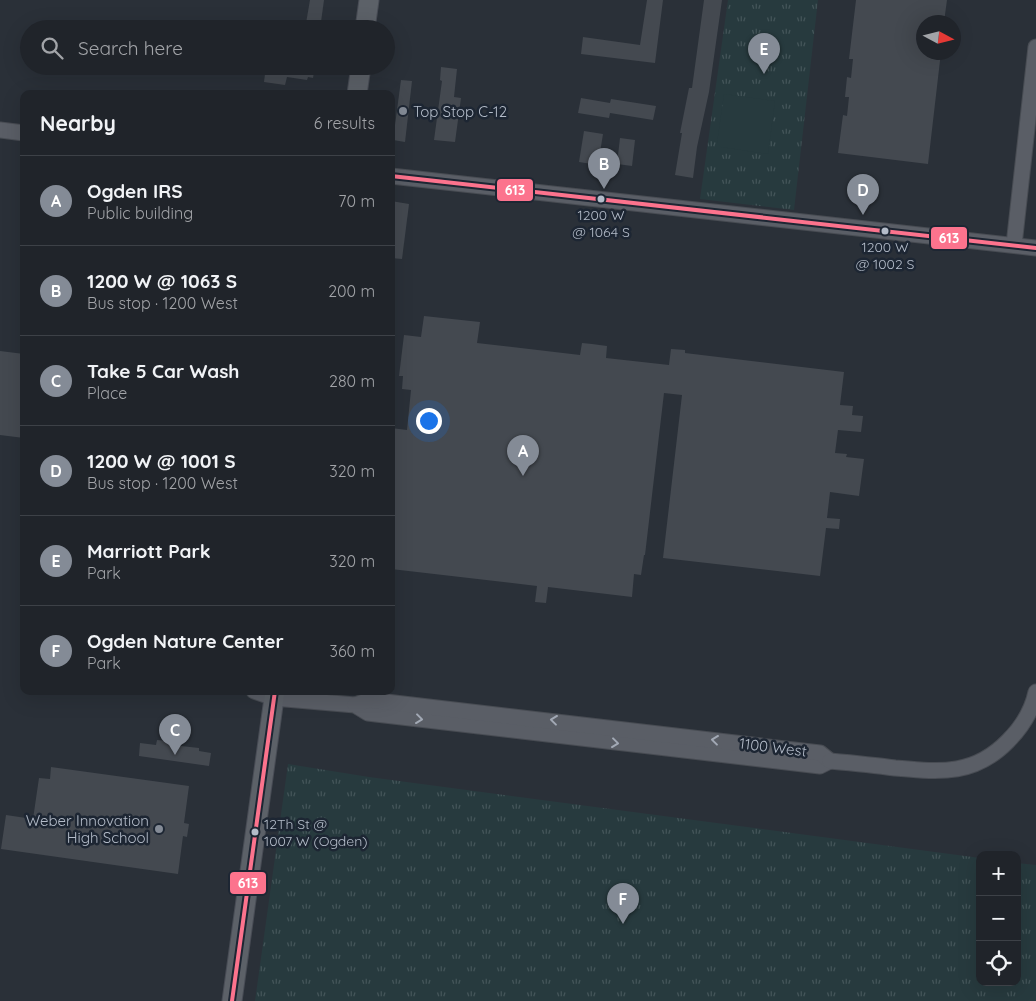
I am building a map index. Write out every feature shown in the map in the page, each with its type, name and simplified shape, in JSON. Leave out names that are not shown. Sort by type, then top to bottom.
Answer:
[{"type":"main road","points":[[366,20],[369,0]]},
{"type":"main road","points":[[358,90],[360,75]]},
{"type":"main road","points":[[232,1001],[274,695]]},
{"type":"street","points":[[1014,245],[1034,92],[1036,47]]},
{"type":"street","points":[[0,130],[20,132]]},
{"type":"street","points":[[395,176],[1036,248]]},
{"type":"street","name":"1100 West","points":[[274,695],[355,705],[368,713],[397,710],[820,766],[830,761],[935,772],[973,765],[998,751],[1021,728],[1034,703],[1036,692]]},
{"type":"green space","points":[[728,0],[818,0],[794,210],[700,199]]},
{"type":"green space","points":[[724,94],[775,101],[768,154],[721,147],[717,143]]},
{"type":"green space","points":[[288,764],[369,777],[976,857],[976,986],[1021,986],[1021,863],[1036,865],[1036,1001],[255,1001]]},
{"type":"building","points":[[310,0],[324,0],[321,20],[307,20]]},
{"type":"building","points":[[647,0],[663,0],[655,63],[581,54],[583,37],[640,45]]},
{"type":"building","points":[[704,0],[722,0],[709,92],[697,147],[693,178],[675,175],[682,133],[680,133],[689,88],[692,88]]},
{"type":"building","points":[[856,0],[947,0],[945,15],[916,15],[916,60],[940,60],[928,164],[838,153],[843,115],[847,116],[849,97],[845,97],[847,77],[851,78],[853,59],[849,59]]},
{"type":"building","points":[[441,67],[457,69],[454,97],[461,98],[455,142],[434,140],[442,81],[440,80]]},
{"type":"building","points":[[265,75],[314,75],[313,78],[308,77],[307,80],[287,77],[285,85],[264,82]]},
{"type":"building","name":"Top Stop C-12","points":[[401,80],[412,81],[405,142],[395,140],[395,125]]},
{"type":"building","points":[[581,98],[610,103],[611,99],[656,106],[653,120],[610,113],[609,118],[578,113]]},
{"type":"building","points":[[584,131],[603,134],[598,165],[579,162]]},
{"type":"building","points":[[620,138],[635,140],[632,166],[617,164]]},
{"type":"building","points":[[395,202],[409,204],[402,259],[395,258]]},
{"type":"building","points":[[424,316],[480,322],[477,343],[580,355],[582,343],[592,344],[607,346],[606,358],[669,365],[671,349],[685,350],[685,353],[844,372],[840,405],[853,406],[852,415],[863,416],[861,432],[838,430],[835,453],[847,454],[846,457],[864,459],[859,496],[830,492],[827,518],[840,519],[839,529],[826,528],[820,576],[663,558],[682,395],[664,393],[645,555],[641,575],[634,574],[632,597],[548,587],[546,603],[535,602],[537,586],[395,569],[395,428],[407,430],[411,390],[402,389],[403,376],[399,376],[404,335],[421,337]]},
{"type":"building","points":[[0,351],[20,354],[20,438],[0,435]]},
{"type":"building","points":[[157,740],[182,742],[181,746],[199,748],[199,751],[211,753],[209,766],[139,756],[140,743],[156,745]]},
{"type":"building","points":[[51,767],[189,786],[184,823],[189,824],[187,837],[183,836],[178,874],[1,849],[6,815],[33,819],[39,778],[50,779]]},
{"type":"transit line","name":"613","points":[[395,176],[1036,248]]},
{"type":"transit line","name":"613","points":[[232,1001],[274,695]]},
{"type":"place","name":"Marriott Park","points":[[764,74]]},
{"type":"place","name":"Top Stop C-12","points":[[403,111]]},
{"type":"place","name":"1200 W @ 1063 S","points":[[604,189]]},
{"type":"place","name":"1200 W @ 1064 S","points":[[601,199]]},
{"type":"place","name":"1200 W @ 1001 S","points":[[863,215]]},
{"type":"place","name":"1200 W @ 1002 S","points":[[885,231]]},
{"type":"place","name":"Ogden IRS","points":[[523,476]]},
{"type":"place","name":"Take 5 Car Wash","points":[[175,755]]},
{"type":"place","name":"Weber Innovation High School","points":[[159,829]]},
{"type":"place","name":"12Th St @ 1007 W (Ogden)","points":[[255,832]]},
{"type":"place","name":"Ogden Nature Center","points":[[623,924]]}]
